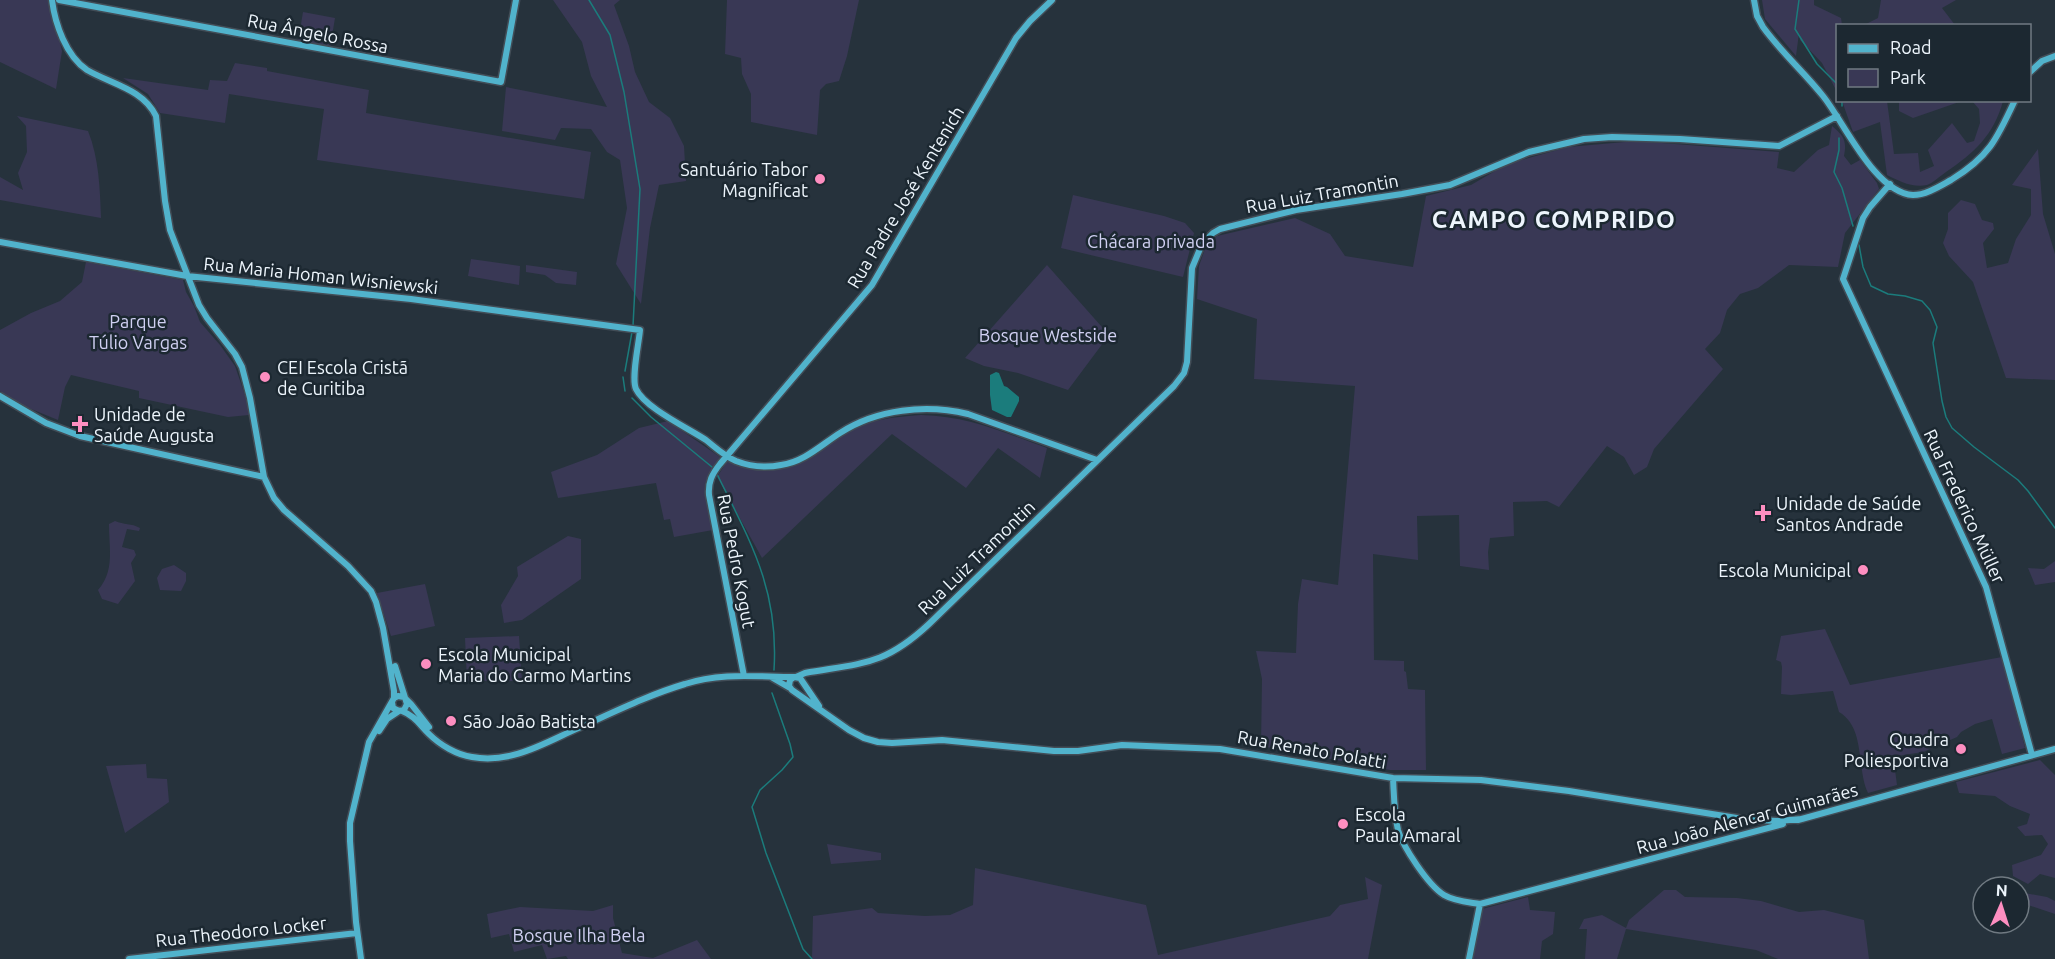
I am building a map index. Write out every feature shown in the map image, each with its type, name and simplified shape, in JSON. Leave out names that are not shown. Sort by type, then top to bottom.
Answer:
[{"type":"main road","points":[[52,0],[62,34],[80,64],[91,72],[138,95],[153,111],[158,123],[168,220],[187,276],[203,312],[235,354],[242,367],[264,477],[270,491],[284,510],[348,566],[376,602],[407,706],[384,723],[365,765]]},
{"type":"main road","name":"Rua Ângelo Rossa","points":[[59,0],[501,82],[516,0]]},
{"type":"main road","name":"Rua Padre José Kentenich","points":[[726,456],[872,285],[1016,38],[1052,0]]},
{"type":"main road","points":[[1754,0],[1757,16],[1763,27],[1824,97],[1866,161],[1890,184],[1904,192],[1918,194],[1936,188],[1979,160],[1992,147],[2014,102]]},
{"type":"main road","points":[[2031,71],[2042,62],[2055,56]]},
{"type":"main road","name":"Rua Luiz Tramontin","points":[[400,711],[413,716],[429,733],[453,750],[469,757],[506,758],[678,686],[707,678],[795,677],[874,661],[891,654],[929,624],[1155,406],[1184,373],[1192,268],[1202,244],[1213,233],[1296,210],[1444,186],[1529,152],[1584,139],[1685,139],[1779,146],[1837,116]]},
{"type":"main road","name":"Rua Frederico Müller","points":[[1890,184],[1863,218],[1843,279],[1989,593],[2032,755]]},
{"type":"main road","name":"Rua Maria Homan Wisniewski","points":[[0,242],[187,276],[411,299],[640,330],[635,381],[637,390],[652,405],[726,456]]},
{"type":"main road","points":[[0,396],[39,420],[80,436],[264,477]]},
{"type":"main road","points":[[726,456],[751,465],[786,464],[802,458],[840,433],[868,419],[892,413],[932,410],[974,416],[1097,460]]},
{"type":"main road","name":"Rua Pedro Kogut","points":[[726,456],[711,477],[708,489],[744,676]]},
{"type":"main road","points":[[383,628],[394,683],[393,708],[400,711]]},
{"type":"main road","name":"Rua Luiz Tramontin","points":[[803,682],[816,671]]},
{"type":"main road","name":"Rua Luiz Tramontin","points":[[770,677],[791,689]]},
{"type":"main road","points":[[795,677],[803,682],[803,688],[799,691],[791,689],[789,682],[795,677]]},
{"type":"main road","name":"Rua Renato Polatti","points":[[803,682],[823,711]]},
{"type":"main road","name":"Rua Renato Polatti","points":[[791,689],[856,734],[871,741],[885,743],[942,740],[1023,750],[1054,751],[1089,750],[1122,745],[1220,749],[1393,778],[1490,781],[1563,790],[1743,819],[1769,822],[1802,819]]},
{"type":"main road","points":[[361,959],[350,829],[371,737],[393,700],[400,696],[406,699]]},
{"type":"main road","name":"Rua Luiz Tramontin","points":[[406,699],[442,743]]},
{"type":"main road","name":"Rua João Alencar Guimarães","points":[[1480,904],[2055,749]]},
{"type":"main road","points":[[1393,778],[1398,831],[1413,857],[1435,887],[1443,894],[1455,900],[1480,904],[1469,959]]},
{"type":"main road","points":[[1738,836],[1742,830],[1743,819]]},
{"type":"main road","name":"Rua Theodoro Locker","points":[[129,959],[357,933]]},
{"type":"green space","points":[[0,0],[50,0],[62,51],[56,89],[0,62]]},
{"type":"green space","points":[[553,0],[620,0],[614,5],[629,46],[635,72],[649,102],[670,118],[684,146],[686,181],[659,185],[650,228],[641,304],[616,264],[627,208],[620,160],[607,152],[591,129],[561,128],[555,140],[502,131],[506,87],[607,107],[591,76],[582,42]]},
{"type":"green space","points":[[727,0],[859,0],[839,81],[826,84],[820,90],[817,135],[751,122],[751,94],[742,74],[741,58],[725,54]]},
{"type":"green space","points":[[1762,0],[1814,0],[1814,5],[1841,18],[1842,24],[1836,24],[1836,90],[1822,63],[1800,40],[1799,33],[1796,56],[1765,19]]},
{"type":"green space","points":[[1881,0],[1956,0],[1942,8],[1954,24],[1866,24],[1878,18]]},
{"type":"green space","points":[[303,12],[335,18],[330,48],[298,42]]},
{"type":"green space","points":[[235,63],[369,90],[366,113],[591,152],[584,199],[317,160],[324,109],[229,94],[225,123],[160,113],[148,94],[123,78],[208,90],[210,80],[227,81]]},
{"type":"green space","points":[[1842,102],[1887,102],[1894,154],[1918,153],[1920,172],[1934,166],[1928,150],[1952,123],[1967,143],[1974,141],[1980,123],[1979,109],[1973,102],[2003,102],[1994,124],[1982,142],[1965,158],[1927,185],[1916,186],[1887,175],[1880,122],[1853,132]]},
{"type":"green space","points":[[1899,102],[1959,102],[1913,118],[1899,111]]},
{"type":"green space","points":[[17,116],[88,131],[97,163],[101,218],[0,200],[0,177],[23,190],[18,173],[27,152],[26,126]]},
{"type":"green space","points":[[1832,126],[1844,139],[1844,156],[1851,165],[1860,160],[1879,189],[1845,233],[1838,267],[1789,265],[1758,288],[1740,294],[1727,310],[1720,333],[1705,349],[1723,369],[1654,449],[1647,467],[1634,475],[1624,457],[1607,446],[1559,507],[1547,501],[1513,502],[1514,536],[1490,538],[1489,570],[1460,566],[1459,515],[1417,516],[1418,560],[1373,554],[1374,660],[1404,661],[1408,689],[1425,690],[1426,770],[1390,770],[1261,746],[1262,679],[1256,651],[1296,653],[1298,604],[1302,579],[1338,585],[1355,386],[1254,379],[1257,319],[1197,299],[1199,266],[1206,246],[1217,236],[1295,218],[1330,234],[1345,256],[1413,267],[1426,196],[1471,185],[1507,164],[1568,147],[1636,141],[1779,152],[1777,168],[1794,172],[1818,150],[1829,145]]},
{"type":"green space","points":[[2038,149],[2043,214],[2055,254],[2055,380],[2006,378],[1973,282],[1949,256],[1943,243],[1948,229],[1948,213],[1961,200],[1975,204],[1982,220],[1993,223],[1994,229],[1983,243],[1987,268],[2008,263],[2016,239],[2031,215],[2031,189],[2012,185]]},
{"type":"green space","name":"Chácara privada","points":[[1073,195],[1185,223],[1194,233],[1183,277],[1061,248]]},
{"type":"green space","points":[[471,259],[520,266],[519,285],[468,276]]},
{"type":"green space","name":"Parque Túlio Vargas","points":[[86,262],[183,280],[200,322],[235,366],[247,401],[249,415],[228,417],[139,398],[139,391],[71,375],[65,387],[58,420],[14,402],[0,391],[0,330],[31,313],[60,301],[82,282]]},
{"type":"green space","points":[[526,265],[577,272],[576,285],[556,283],[545,275],[526,272]]},
{"type":"green space","name":"Bosque Westside","points":[[1047,265],[1109,335],[1068,390],[1018,373],[984,366],[965,358]]},
{"type":"green space","points":[[921,415],[970,422],[1047,448],[1040,478],[998,448],[966,488],[892,434],[762,558],[717,477],[728,460],[756,469],[786,468],[804,461],[840,435],[864,424],[883,419]]},
{"type":"green space","points":[[668,421],[720,457],[705,484],[713,530],[674,537],[670,519],[664,520],[656,483],[558,498],[551,472],[597,455],[639,428]]},
{"type":"green space","points":[[115,521],[140,528],[139,531],[127,529],[122,547],[134,550],[136,555],[131,563],[135,581],[118,604],[102,599],[98,590],[109,567],[109,524]]},
{"type":"green space","points":[[568,536],[581,539],[581,579],[522,620],[504,623],[501,605],[518,576],[517,567]]},
{"type":"green space","points":[[2055,561],[2055,582],[2035,585],[2028,568],[2044,569]]},
{"type":"green space","points":[[174,565],[186,573],[186,581],[181,591],[160,590],[157,578],[162,569]]},
{"type":"green space","points":[[425,584],[435,626],[391,636],[377,593]]},
{"type":"green space","points":[[1825,629],[1850,685],[2002,657],[2025,748],[2002,754],[1992,719],[1975,724],[1957,737],[1923,752],[1897,756],[1895,770],[1897,785],[1868,793],[1864,783],[1857,738],[1848,719],[1839,712],[1833,691],[1781,694],[1782,667],[1781,662],[1776,660],[1781,636]]},
{"type":"green space","points":[[519,636],[522,681],[467,681],[465,638]]},
{"type":"green space","points":[[2040,760],[2055,775],[2055,878],[2040,874],[2031,882],[2031,875],[2013,875],[2012,865],[2041,855],[2048,844],[2042,835],[2025,836],[2017,827],[2027,824],[2030,814],[2010,806],[1995,796],[1959,793],[1956,782]]},
{"type":"green space","points":[[146,764],[147,778],[167,779],[169,802],[125,833],[106,766]]},
{"type":"green space","points":[[827,844],[881,853],[881,860],[831,864]]},
{"type":"green space","points":[[975,868],[1146,905],[1158,955],[1330,916],[1340,905],[1368,899],[1365,877],[1382,885],[1368,959],[812,959],[813,916],[872,908],[878,913],[950,915],[973,905]]},
{"type":"green space","points":[[1664,890],[1676,890],[1685,897],[1761,901],[1799,912],[1824,910],[1864,920],[1869,959],[1778,959],[1756,950],[1626,929],[1617,959],[1585,959],[1587,929],[1579,929],[1584,919],[1602,915],[1626,928],[1629,920]]},
{"type":"green space","points":[[2031,894],[2055,901],[2055,914],[2031,906]]},
{"type":"green space","points":[[1528,897],[1530,910],[1555,912],[1553,934],[1542,941],[1540,959],[1473,959],[1482,909]]},
{"type":"green space","name":"Bosque Ilha Bela","points":[[613,905],[613,918],[622,953],[653,958],[697,940],[711,959],[568,959],[566,956],[547,959],[542,945],[514,952],[509,934],[491,938],[487,914],[520,907],[593,911]]},
{"type":"shaded area","points":[[999,373],[1004,386],[1019,397],[1011,417],[992,410],[990,375]]},
{"type":"waterway","points":[[589,0],[610,35],[624,92],[640,189],[633,326]]},
{"type":"waterway","points":[[1799,0],[1795,29],[1817,64],[1836,83]]},
{"type":"waterway","points":[[1839,138],[1834,172],[1842,188],[1853,226]]},
{"type":"waterway","points":[[1859,245],[1863,267],[1871,286],[1888,294],[1922,301],[1930,310],[1937,327],[1933,343],[1942,401],[1946,417],[1952,428],[2018,480],[2055,528]]},
{"type":"waterway","points":[[625,371],[632,332]]},
{"type":"waterway","points":[[623,377],[625,391]]},
{"type":"waterway","points":[[632,398],[651,417],[712,467]]},
{"type":"waterway","points":[[717,474],[751,545],[767,591],[772,615],[774,670]]},
{"type":"waterway","points":[[772,693],[793,757],[760,790],[752,807],[766,853],[803,949],[812,959]]},
{"type":"place","name":"Santuário Tabor Magnificat","points":[[820,179]]},
{"type":"place","name":"CEI Escola Cristã de Curitiba","points":[[265,377]]},
{"type":"place","name":"Unidade de Saúde Augusta","points":[[80,424]]},
{"type":"place","name":"Unidade de Saúde Santos Andrade","points":[[1763,513]]},
{"type":"place","name":"Escola Municipal","points":[[1863,570]]},
{"type":"place","name":"Escola Municipal Maria do Carmo Martins","points":[[426,664]]},
{"type":"place","name":"São João Batista","points":[[451,721]]},
{"type":"place","name":"Quadra Poliesportiva","points":[[1961,749]]},
{"type":"place","name":"Escola Paula Amaral","points":[[1343,824]]},
{"type":"district","name":"CAMPO COMPRIDO","points":[[1554,219]]}]
